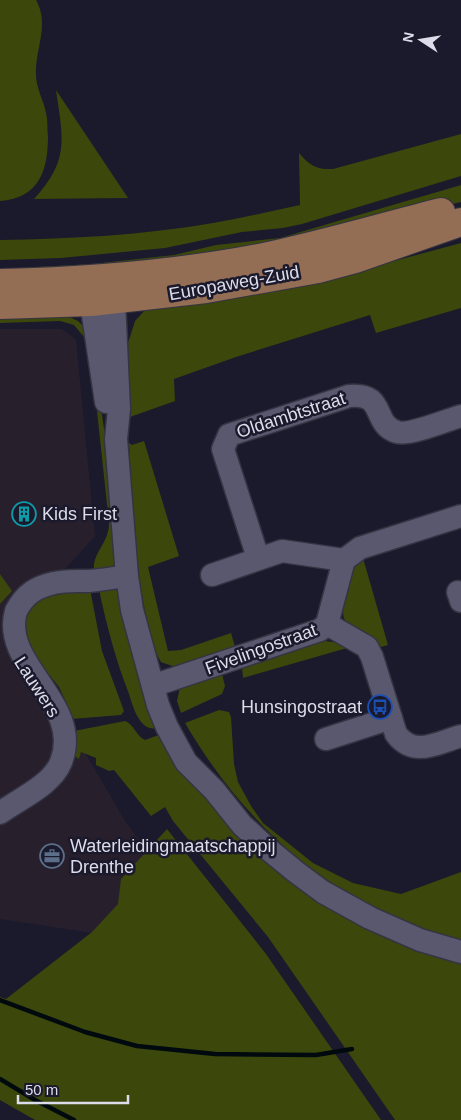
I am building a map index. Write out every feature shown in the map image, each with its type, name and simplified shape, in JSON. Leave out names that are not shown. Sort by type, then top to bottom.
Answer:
[{"type":"main road","name":"Europaweg-Zuid","points":[[0,283],[102,294],[196,269],[264,256],[461,208]]},
{"type":"main road","name":"Europaweg-Zuid","points":[[0,306],[102,294],[206,289],[318,269],[355,259],[461,222]]},
{"type":"street","points":[[102,294],[119,408],[116,439],[127,576],[132,610],[154,685],[169,704],[214,790],[242,825],[268,850],[322,892],[370,918],[420,940],[461,952]]},
{"type":"street","name":"Oldambtstraat","points":[[258,558],[223,449],[229,435],[349,396],[359,395],[370,398],[378,406],[381,419],[387,426],[398,432],[461,416]]},
{"type":"street","points":[[212,575],[258,558],[282,552],[344,560],[360,548],[461,516]]},
{"type":"street","name":"Fivelingostraat","points":[[154,685],[312,633],[327,624],[344,560]]},
{"type":"street","name":"Lauwers","points":[[0,813],[55,772],[61,762],[64,741],[64,730],[58,716],[14,653],[6,621],[33,590],[57,582],[127,576]]},
{"type":"street","points":[[327,624],[367,647],[372,657],[396,734],[410,746],[425,747],[461,736]]},
{"type":"street","points":[[326,739],[391,718]]},
{"type":"shaded area","points":[[0,329],[62,329],[76,340],[95,536],[44,592],[16,636],[127,824],[226,953],[0,919]]},
{"type":"green space","points":[[0,0],[36,0],[40,9],[42,28],[36,75],[37,85],[47,116],[48,149],[43,171],[39,180],[32,188],[24,195],[0,201]]},
{"type":"green space","points":[[56,90],[128,198],[34,199],[46,185],[59,160],[62,136]]},
{"type":"green space","points":[[461,134],[461,176],[302,224],[242,232],[165,248],[61,258],[0,260],[0,240],[53,239],[160,231],[224,221],[300,205],[299,153],[314,166],[322,169],[333,169]]},
{"type":"green space","points":[[461,185],[461,202],[240,256],[0,278],[0,269],[92,264],[174,255],[216,245],[280,238]]},
{"type":"green space","points":[[461,243],[461,308],[376,333],[370,315],[236,357],[174,379],[175,401],[130,417],[128,343],[135,321],[146,309],[316,282]]},
{"type":"green space","points":[[0,316],[67,316],[78,321],[85,328],[97,383],[109,461],[116,562],[113,568],[94,571],[95,558],[106,537],[109,523],[94,383],[85,338],[74,325],[60,321],[0,323]]},
{"type":"green space","points":[[144,441],[179,556],[148,567],[168,651],[181,650],[231,633],[236,650],[175,667],[161,662],[157,655],[143,603],[131,497],[129,443],[132,445]]},
{"type":"green space","points":[[363,558],[388,645],[377,648],[352,627],[343,615],[344,599],[352,572],[358,560]]},
{"type":"green space","points":[[0,574],[12,591],[0,604]]},
{"type":"green space","points":[[98,585],[118,587],[158,728],[144,725],[135,711],[115,654]]},
{"type":"green space","points":[[90,589],[102,651],[124,711],[121,715],[71,719],[67,704],[59,687],[31,652],[19,620],[47,592]]},
{"type":"green space","points":[[325,641],[340,643],[347,648],[243,678],[242,667]]},
{"type":"green space","points":[[221,670],[225,686],[222,694],[181,713],[177,701],[180,687]]},
{"type":"green space","points":[[219,710],[229,712],[231,717],[234,764],[238,782],[263,823],[313,863],[353,883],[401,894],[461,872],[461,940],[417,927],[375,909],[336,887],[300,860],[267,831],[237,798],[210,762],[185,723]]},
{"type":"green space","points":[[125,721],[145,740],[167,732],[235,830],[461,959],[461,1120],[395,1120],[268,937],[173,821],[165,807],[151,816],[114,770],[109,771],[96,765],[96,758],[81,752],[79,759],[71,753],[74,731]]},
{"type":"green space","points":[[167,829],[266,954],[381,1120],[35,1120],[0,1100],[0,997],[6,999],[92,932],[118,904],[121,879]]},
{"type":"waterway","points":[[0,1000],[85,1032],[137,1046],[215,1054],[316,1055],[352,1049]]},
{"type":"waterway","points":[[0,1079],[74,1120]]},
{"type":"place","name":"Kids First","points":[[24,514]]},
{"type":"place","name":"Hunsingostraat","points":[[380,707]]},
{"type":"place","name":"Waterleidingmaatschappij Drenthe","points":[[52,856]]}]
